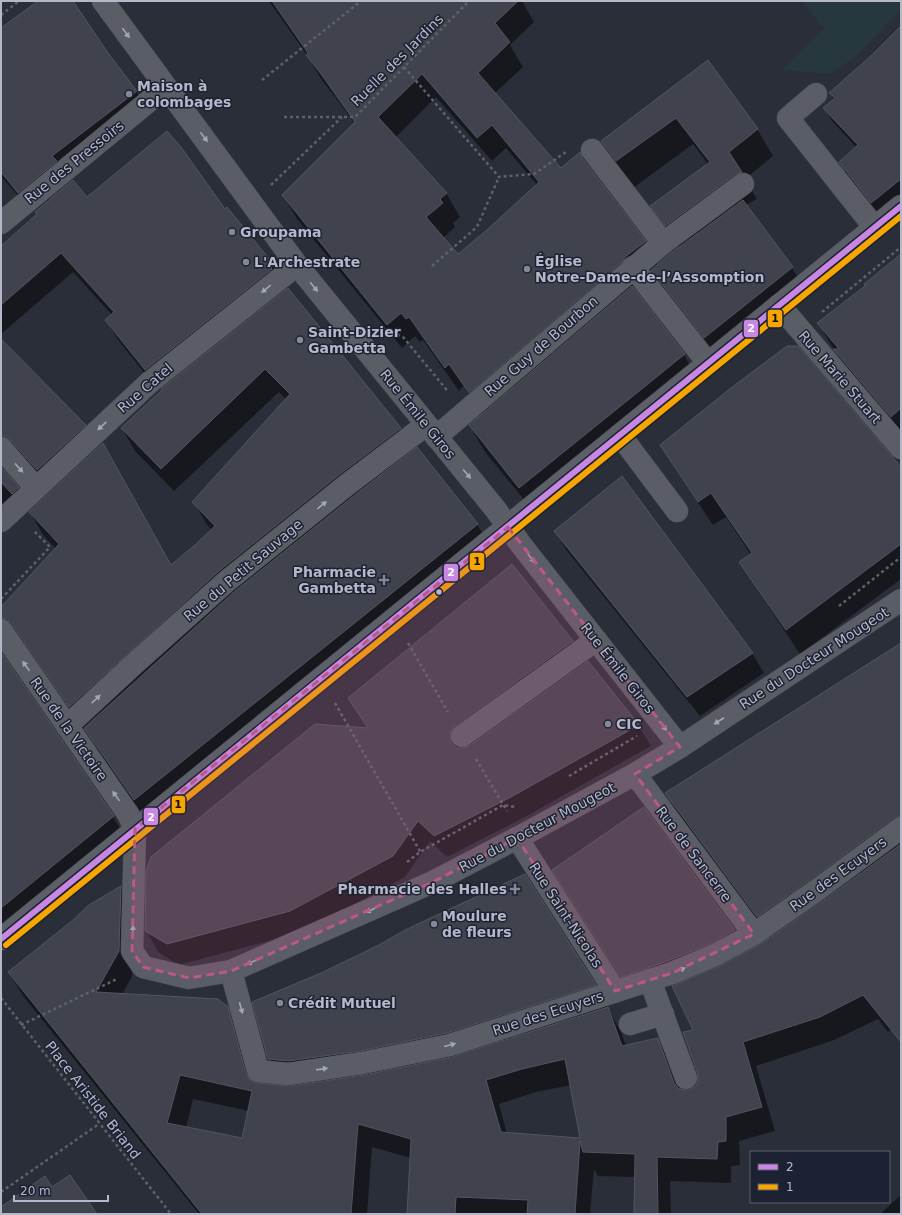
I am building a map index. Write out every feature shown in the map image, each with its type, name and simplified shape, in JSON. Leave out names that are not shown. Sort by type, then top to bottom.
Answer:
[{"type":"main road","points":[[1,938],[901,206]]},
{"type":"street","name":"Rue Émile Giros","points":[[103,1],[297,265],[496,510],[680,747]]},
{"type":"street","name":"Rue des Pressoirs","points":[[1,223],[166,87]]},
{"type":"street","points":[[816,94],[788,118],[875,228]]},
{"type":"street","points":[[592,150],[663,243]]},
{"type":"street","name":"Rue Guy de Bourbon","points":[[431,431],[454,420],[633,267],[743,184]]},
{"type":"street","name":"Rue Catel","points":[[7,515],[150,382],[297,265]]},
{"type":"street","points":[[633,267],[708,363]]},
{"type":"street","name":"Rue Marie Stuart","points":[[779,306],[897,434]]},
{"type":"street","name":"Rue du Petit Sauvage","points":[[68,726],[134,664],[227,581],[348,484],[415,433],[431,431]]},
{"type":"street","points":[[620,435],[678,511]]},
{"type":"street","points":[[1,448],[36,488]]},
{"type":"street","name":"Rue du Docteur Mougeot","points":[[143,967],[189,978],[231,971],[433,882],[635,774],[680,747],[898,607]]},
{"type":"street","name":"Rue de la Victoire","points":[[1,630],[128,814],[135,829]]},
{"type":"street","points":[[462,736],[596,640]]},
{"type":"street","name":"Rue de Sancerre","points":[[635,774],[754,934]]},
{"type":"street","name":"Rue des Ecuyers","points":[[231,971],[258,1071],[288,1074],[362,1063],[450,1045],[672,973],[717,954],[754,934],[901,828]]},
{"type":"street","points":[[135,829],[132,951],[143,967]]},
{"type":"street","name":"Rue Saint-Nicolas","points":[[517,838],[615,991]]},
{"type":"street","points":[[650,980],[686,1078]]},
{"type":"street","points":[[630,1024],[663,1014]]},
{"type":"path","points":[[1,15],[19,1]]},
{"type":"path","points":[[262,80],[361,1]]},
{"type":"path","name":"Ruelle des Jardins","points":[[284,117],[355,117],[469,1]]},
{"type":"path","points":[[404,67],[499,177]]},
{"type":"path","points":[[267,189],[342,117]]},
{"type":"path","points":[[499,177],[534,174],[579,143],[592,150]]},
{"type":"path","points":[[432,266],[477,228],[499,177]]},
{"type":"path","points":[[383,329],[403,337],[446,389],[446,408],[454,420]]},
{"type":"path","points":[[1,599],[50,547],[7,515]]},
{"type":"path","points":[[836,608],[901,556]]},
{"type":"path","points":[[322,677],[330,695],[424,859],[433,882]]},
{"type":"path","points":[[568,777],[640,735]]},
{"type":"path","points":[[402,866],[420,852],[503,805],[515,808],[522,804]]},
{"type":"path","points":[[21,1025],[143,967]]},
{"type":"path","name":"Place Aristide Briand","points":[[1,998],[171,1214]]},
{"type":"path","points":[[1,1192],[99,1124]]},
{"type":"highlighted area","points":[[508,527],[680,747],[635,774],[754,934],[672,973],[615,991],[517,838],[433,882],[231,971],[189,978],[143,967],[132,951],[135,829]]},
{"type":"shaded area","points":[[801,1],[899,1],[901,3],[901,9],[854,58],[830,74],[782,70],[824,28]]},
{"type":"building","points":[[38,1],[73,1],[108,53],[137,91],[52,156],[57,161],[18,193],[1,172],[1,28]]},
{"type":"building","points":[[272,1],[518,1],[495,23],[510,42],[478,73],[561,168],[580,152],[582,158],[646,241],[625,257],[622,262],[469,393],[449,364],[445,368],[409,317],[406,319],[401,313],[387,325],[282,195],[355,122],[306,55],[308,53]],"holes":[[[422,74],[477,138],[492,125],[539,182],[488,229],[458,254],[426,217],[443,203],[440,199],[447,193],[378,117]]]},
{"type":"building","points":[[901,26],[901,179],[871,203],[839,162],[858,145],[823,108],[835,98],[829,93],[872,55]]},
{"type":"building","points":[[708,60],[758,129],[729,152],[742,172],[736,174],[665,226],[650,206],[710,162],[676,118],[616,161],[601,141]]},
{"type":"building","points":[[167,131],[181,147],[225,209],[227,207],[274,265],[271,268],[272,269],[145,370],[105,320],[114,312],[61,253],[1,305],[1,246],[37,214],[35,212],[73,180],[87,197]]},
{"type":"building","points":[[743,200],[793,267],[704,338],[651,270],[671,253]]},
{"type":"building","points":[[901,254],[901,408],[891,417],[833,349],[839,349],[817,323],[865,286],[864,284]]},
{"type":"building","points":[[632,286],[685,354],[519,488],[469,425]]},
{"type":"building","points":[[288,288],[401,428],[340,474],[219,571],[69,707],[11,623],[7,619],[1,618],[1,607],[59,544],[29,512],[103,443],[171,565],[196,544],[215,526],[192,502],[290,394],[265,369],[161,469],[121,428],[162,390],[161,389]]},
{"type":"building","points":[[1,339],[86,425],[37,470],[10,440],[5,436],[1,436]]},
{"type":"building","points":[[787,346],[798,346],[901,467],[901,544],[786,630],[739,562],[752,553],[711,493],[698,502],[660,445],[731,388]]},
{"type":"building","points":[[417,447],[478,524],[134,800],[84,728],[235,591]]},
{"type":"building","points":[[1,467],[19,487],[12,494],[1,482]]},
{"type":"building","points":[[622,476],[753,653],[687,697],[554,531]]},
{"type":"building","points":[[512,564],[573,641],[455,726],[451,731],[450,737],[452,744],[457,748],[469,746],[588,661],[639,725],[511,797],[434,836],[418,821],[393,856],[290,911],[167,944],[145,931],[146,871],[151,857],[315,724],[368,728],[348,698]]},
{"type":"building","points":[[901,643],[901,816],[894,818],[757,917],[665,793]]},
{"type":"building","points":[[1,652],[114,816],[1,908]]},
{"type":"building","points":[[644,807],[735,930],[712,943],[668,961],[621,977],[552,870]]},
{"type":"building","points":[[901,844],[901,1042],[863,995],[820,1017],[743,1042],[762,1107],[726,1117],[726,1141],[718,1142],[717,1159],[657,1157],[658,1214],[634,1214],[635,1154],[583,1152],[580,1141],[575,1214],[527,1214],[528,1200],[456,1197],[455,1214],[407,1214],[411,1139],[358,1124],[351,1214],[202,1214],[8,972],[78,916],[89,905],[121,886],[119,951],[96,992],[218,999],[228,1007],[246,1074],[250,1080],[256,1083],[290,1086],[364,1075],[452,1057],[608,1007],[622,1046],[658,1038],[674,1083],[678,1088],[690,1090],[696,1086],[698,1074],[683,1032],[693,1030],[672,986],[722,965],[761,944]],"holes":[[[565,1059],[580,1138],[501,1132],[486,1080],[522,1069]],[[180,1075],[252,1091],[242,1138],[167,1123]]]},
{"type":"building","points":[[525,874],[596,985],[447,1033],[360,1051],[288,1061],[268,1059],[252,1002],[321,973],[379,945],[405,930]]},
{"type":"building","points":[[70,1175],[97,1214],[1,1214],[1,1207],[45,1176],[52,1187]]},
{"type":"transit line","name":"2","points":[[1,939],[901,206]]},
{"type":"transit line","name":"1","points":[[6,945],[901,216]]},
{"type":"place","name":"Maison à colombages","points":[[129,94]]},
{"type":"place","name":"Groupama","points":[[232,232]]},
{"type":"place","name":"L'Archestrate","points":[[246,262]]},
{"type":"place","name":"Église Notre-Dame-de-l’Assomption","points":[[527,269]]},
{"type":"place","name":"Saint-Dizier Gambetta","points":[[300,340]]},
{"type":"place","name":"Pharmacie Gambetta","points":[[384,580]]},
{"type":"place","name":"CIC","points":[[608,724]]},
{"type":"place","name":"Pharmacie des Halles","points":[[515,889]]},
{"type":"place","name":"Moulure de fleurs","points":[[434,924]]},
{"type":"place","name":"Crédit Mutuel","points":[[280,1003]]}]
